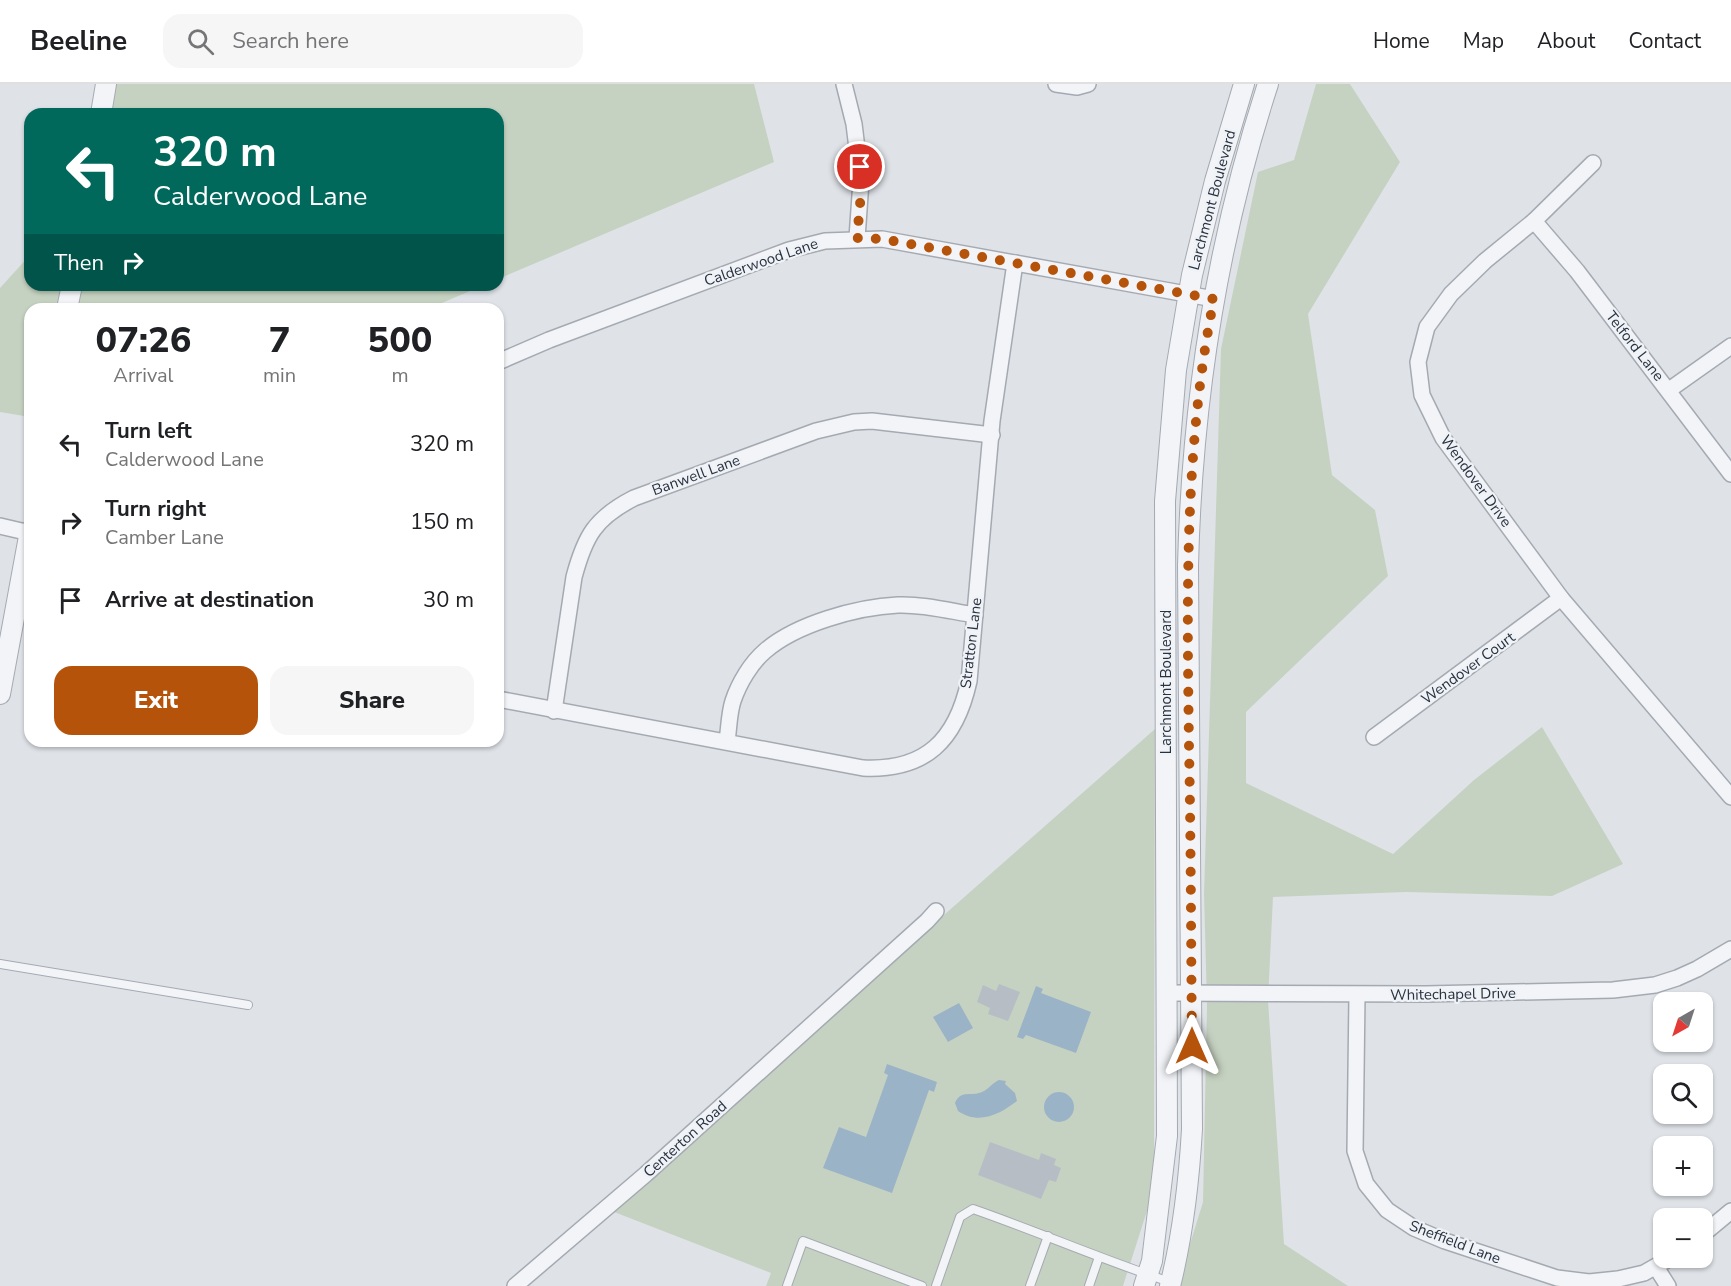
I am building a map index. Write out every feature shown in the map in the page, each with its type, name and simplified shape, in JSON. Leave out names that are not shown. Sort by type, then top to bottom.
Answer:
[{"type":"street","points":[[102,108],[106,84]]},
{"type":"street","points":[[844,84],[854,124],[860,171],[861,193],[857,238]]},
{"type":"street","points":[[1056,84],[1077,87],[1088,84]]},
{"type":"street","name":"Larchmont Boulevard","points":[[1146,1280],[1152,1261],[1167,1136],[1165,501],[1176,370],[1188,295],[1215,181],[1244,84]]},
{"type":"street","name":"Larchmont Boulevard","points":[[1171,1284],[1179,1247],[1190,1159],[1192,994],[1188,681],[1189,519],[1196,427],[1214,299],[1239,182],[1268,84]]},
{"type":"street","name":"Wendover Drive","points":[[1593,163],[1534,221],[1485,261],[1451,294],[1427,327],[1418,362],[1422,395],[1443,438],[1561,598],[1731,797]]},
{"type":"street","name":"Telford Lane","points":[[1534,221],[1577,271],[1731,474]]},
{"type":"street","name":"Calderwood Lane","points":[[504,359],[549,340],[789,250],[825,241],[857,238],[882,239],[1214,299]]},
{"type":"street","name":"Stratton Lane","points":[[504,700],[864,768],[883,769],[902,766],[920,759],[935,747],[958,716],[969,681],[992,435],[1015,264]]},
{"type":"street","points":[[1669,390],[1731,346]]},
{"type":"street","name":"Banwell Lane","points":[[554,711],[578,562],[598,522],[621,505],[634,498],[816,431],[845,424],[872,421],[992,435]]},
{"type":"street","points":[[0,526],[24,532]]},
{"type":"street","points":[[0,693],[24,565]]},
{"type":"street","name":"Wendover Court","points":[[1374,737],[1561,598]]},
{"type":"street","points":[[727,741],[733,701],[743,679],[765,650],[784,637],[808,626],[873,608],[900,605],[975,615]]},
{"type":"street","name":"Centerton Road","points":[[515,1286],[646,1174],[936,911]]},
{"type":"street","name":"Whitechapel Drive","points":[[1166,993],[1357,995],[1593,992],[1655,985],[1697,969],[1731,949]]},
{"type":"street","name":"Sheffield Lane","points":[[1357,995],[1355,1151],[1366,1184],[1387,1210],[1414,1228],[1444,1241],[1557,1278],[1604,1281],[1632,1276],[1653,1268]]},
{"type":"street","points":[[1713,1226],[1731,1211]]},
{"type":"street","points":[[1657,1268],[1668,1286]]},
{"type":"lane","points":[[0,964],[248,1005]]},
{"type":"lane","points":[[936,1286],[960,1217],[973,1209],[1048,1236],[1146,1280],[1171,1284]]},
{"type":"lane","points":[[1030,1286],[1048,1236]]},
{"type":"lane","points":[[787,1286],[803,1241],[922,1286]]},
{"type":"lane","points":[[1089,1286],[1099,1257]]},
{"type":"green space","points":[[110,84],[754,84],[774,162],[504,276],[504,108],[105,108]]},
{"type":"green space","points":[[1316,84],[1350,84],[1400,162],[1308,314],[1332,475],[1375,510],[1388,576],[1246,712],[1246,783],[1393,854],[1474,780],[1542,727],[1623,864],[1552,896],[1406,892],[1273,897],[1268,1000],[1284,1244],[1348,1286],[1177,1286],[1203,1202],[1207,1005],[1204,894],[1221,349],[1258,172],[1294,160]]},
{"type":"green space","points":[[24,262],[24,291],[470,291],[442,303],[24,303],[24,416],[0,412],[0,288]]},
{"type":"green space","points":[[1155,729],[1154,1189],[1123,1286],[766,1286],[771,1273],[609,1210]]},
{"type":"water","points":[[1036,986],[1043,989],[1041,993],[1091,1012],[1076,1053],[1026,1035],[1023,1039],[1017,1037]]},
{"type":"water","points":[[959,1003],[973,1028],[948,1042],[933,1017]]},
{"type":"water","points":[[887,1064],[937,1082],[934,1092],[929,1090],[892,1193],[823,1168],[839,1127],[866,1137],[888,1075],[884,1073]]},
{"type":"water","points":[[999,1080],[1006,1081],[1005,1084],[1015,1093],[1017,1101],[1004,1110],[982,1118],[958,1111],[955,1103],[960,1096],[982,1092]]},
{"type":"water","points":[[1059,1092],[1065,1093],[1073,1101],[1073,1113],[1065,1121],[1059,1122],[1053,1121],[1045,1113],[1044,1107],[1045,1101],[1053,1093]]},
{"type":"building","points":[[999,984],[1020,992],[1008,1021],[988,1014],[990,1008],[977,1002],[983,985],[996,991]]},
{"type":"building","points":[[990,1142],[1039,1160],[1041,1153],[1056,1159],[1054,1165],[1061,1168],[1056,1182],[1049,1180],[1041,1199],[978,1175]]},
{"type":"route","points":[[860,167],[861,193],[857,238],[882,239],[1093,279],[1214,299],[1209,321],[1196,427],[1190,497],[1188,681],[1192,1046]]}]
